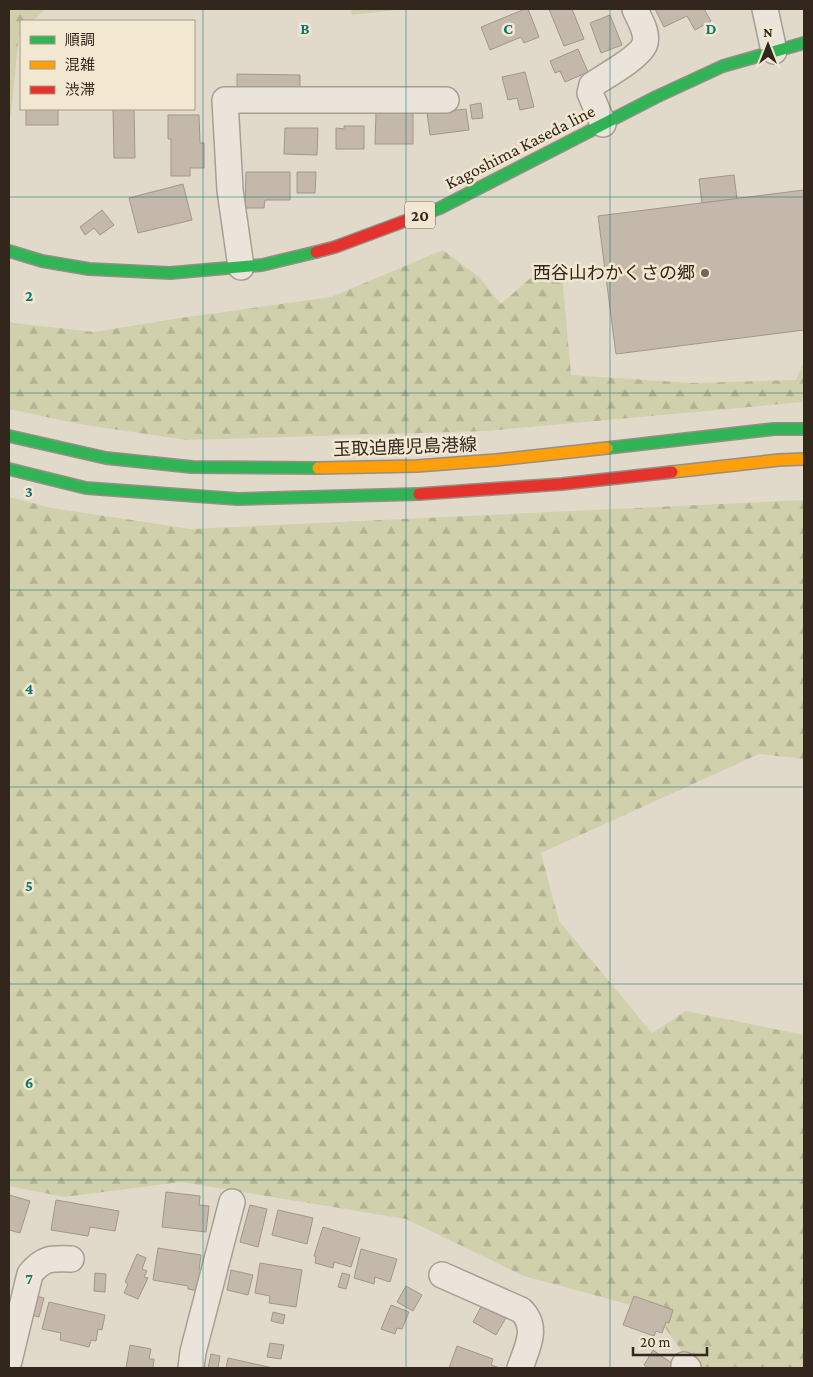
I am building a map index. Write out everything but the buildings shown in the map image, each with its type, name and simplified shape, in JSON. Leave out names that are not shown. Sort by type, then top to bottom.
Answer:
[{"type":"main road","name":"Kagoshima Kaseda line","points":[[9,251],[42,261],[89,269],[170,273],[262,265],[335,247],[440,208],[656,97],[723,66],[804,43]]},
{"type":"main road","name":"玉取迫鹿児島港線","points":[[9,436],[106,458],[192,466],[301,468],[417,466],[496,460],[774,429],[804,429]]},
{"type":"main road","points":[[9,468],[86,488],[238,499],[399,496],[562,484],[779,460],[804,459]]},
{"type":"street","points":[[603,124],[590,93],[592,85],[640,52],[645,43],[645,32],[635,9]]},
{"type":"street","points":[[765,9],[774,51]]},
{"type":"street","points":[[241,267],[230,190],[225,100],[446,100]]},
{"type":"street","points":[[191,1368],[193,1352],[232,1202]]},
{"type":"street","points":[[9,1361],[30,1274],[40,1263],[54,1258],[71,1259]]},
{"type":"street","points":[[442,1275],[521,1310],[528,1317],[531,1329],[520,1368]]},
{"type":"green space","points":[[9,9],[45,9],[34,20],[20,20],[11,115],[9,116]]},
{"type":"green space","points":[[351,9],[405,9],[352,15]]},
{"type":"green space","points":[[443,250],[479,277],[501,304],[543,267],[562,274],[571,375],[691,383],[796,380],[804,361],[804,402],[487,431],[186,440],[79,424],[9,409],[9,321],[94,332],[331,297]]},
{"type":"green space","points":[[9,497],[52,508],[191,529],[804,500],[804,759],[759,754],[541,853],[559,921],[652,1033],[686,1011],[804,1035],[804,1368],[694,1368],[653,1311],[524,1276],[406,1219],[181,1182],[64,1197],[9,1186]]},
{"type":"traffic: fast","points":[[429,212],[656,97],[723,66],[804,43]]},
{"type":"traffic: fast","points":[[9,251],[42,261],[89,269],[170,273],[262,265],[316,252]]},
{"type":"traffic: fast","points":[[607,448],[774,429],[804,429]]},
{"type":"traffic: fast","points":[[9,436],[106,458],[192,467],[318,468]]},
{"type":"traffic: fast","points":[[9,469],[86,488],[238,499],[419,494]]},
{"type":"traffic: slow","points":[[318,468],[417,466],[607,448]]},
{"type":"traffic: slow","points":[[672,472],[804,459]]},
{"type":"traffic: jam","points":[[316,252],[335,247],[429,212]]},
{"type":"traffic: jam","points":[[419,494],[562,484],[672,472]]},
{"type":"place","name":"西谷山わかくさの郷","points":[[705,273]]}]
